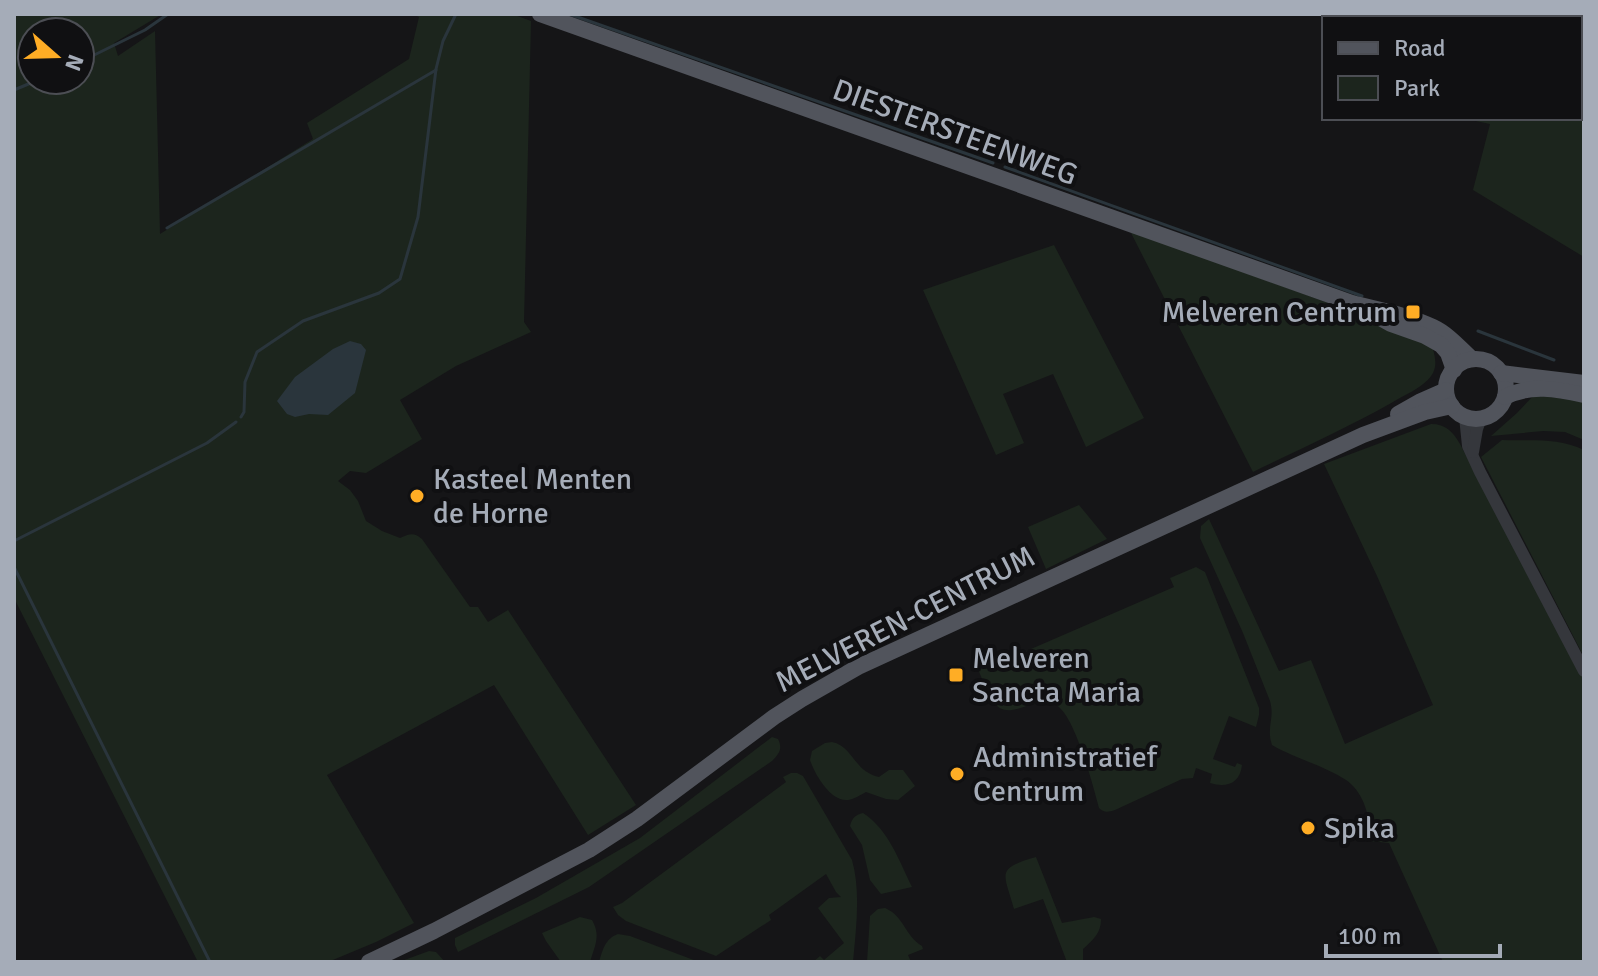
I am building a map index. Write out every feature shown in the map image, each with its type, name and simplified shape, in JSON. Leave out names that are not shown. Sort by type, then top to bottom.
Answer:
[{"type":"main road","name":"DIESTERSTEENWEG","points":[[540,14],[1352,303],[1434,327],[1472,359]]},
{"type":"main road","name":"DIESTERSTEENWEG","points":[[1352,303],[1441,345],[1448,353],[1454,370]]},
{"type":"main road","points":[[1472,359],[1486,361],[1497,368],[1506,389],[1498,409],[1488,416],[1461,408],[1447,383],[1454,370],[1472,359]]},
{"type":"main road","points":[[1501,373],[1584,383]]},
{"type":"main road","points":[[1505,397],[1530,388],[1584,395]]},
{"type":"main road","name":"MELVEREN-CENTRUM","points":[[369,962],[589,850],[656,806],[774,717],[858,667],[1363,435],[1421,401],[1461,408]]},
{"type":"street","points":[[1461,408],[1477,429],[1473,455],[1480,472],[1584,671]]},
{"type":"green space","points":[[14,14],[162,14],[114,43],[118,56],[155,31],[160,234],[313,139],[307,123],[409,59],[419,17],[413,14],[512,14],[531,21],[524,322],[531,332],[456,366],[400,400],[422,439],[366,473],[350,471],[338,481],[358,501],[366,521],[400,538],[411,534],[422,539],[470,607],[478,607],[488,622],[508,610],[636,805],[588,835],[494,685],[327,775],[414,923],[328,962],[198,962],[14,598]]},
{"type":"green space","points":[[1584,14],[1584,257],[1473,190],[1490,124],[1471,120],[1582,120],[1582,16],[1506,16]]},
{"type":"green space","points":[[1130,231],[1323,301],[1423,342],[1433,349],[1433,373],[1420,386],[1376,412],[1253,472]]},
{"type":"green space","points":[[1054,245],[1144,418],[1086,447],[1053,374],[1003,394],[1024,443],[996,455],[923,290]]},
{"type":"green space","points":[[1534,395],[1584,401],[1584,440],[1565,432],[1543,431],[1491,436]]},
{"type":"green space","points":[[1431,424],[1441,425],[1460,444],[1584,680],[1584,962],[1443,962],[1389,843],[1369,841],[1368,816],[1358,792],[1338,775],[1272,745],[1270,701],[1200,538],[1201,526],[1209,519],[1279,671],[1311,660],[1345,744],[1433,705],[1324,464]]},
{"type":"green space","points":[[1502,440],[1554,441],[1584,450],[1584,657],[1481,457]]},
{"type":"green space","points":[[1079,505],[1107,539],[1046,569],[1028,527]]},
{"type":"green space","points":[[1196,567],[1205,572],[1259,708],[1256,727],[1229,716],[1213,759],[1235,767],[1237,763],[1242,765],[1241,771],[1231,783],[1221,785],[1210,783],[1212,774],[1196,768],[1193,778],[1182,779],[1115,810],[1103,811],[1099,808],[1076,736],[1063,711],[1048,702],[1014,710],[999,708],[988,693],[977,667],[984,662],[987,668],[1174,587],[1170,578]]},
{"type":"green space","points":[[772,737],[778,739],[780,749],[772,761],[589,887],[458,952],[455,938],[536,898],[640,838]]},
{"type":"green space","points":[[832,742],[845,748],[870,774],[879,777],[889,770],[903,770],[915,786],[898,800],[866,792],[848,800],[836,797],[820,780],[810,760],[812,751]]},
{"type":"green space","points":[[791,773],[803,776],[852,860],[857,898],[853,962],[813,962],[820,956],[824,960],[844,943],[818,908],[829,898],[841,897],[826,874],[769,915],[771,920],[716,956],[626,921],[618,915],[613,907],[786,782],[783,777]]},
{"type":"green space","points":[[863,813],[887,837],[912,887],[881,894],[870,880],[862,845],[850,826],[854,817]]},
{"type":"green space","points":[[1036,857],[1062,923],[1094,917],[1101,919],[1096,936],[1083,949],[1083,962],[1067,962],[1043,899],[1014,909],[1007,887],[1008,869]]},
{"type":"green space","points":[[885,908],[922,946],[923,949],[908,955],[911,962],[867,962],[870,916],[878,909]]},
{"type":"green space","points":[[580,917],[592,920],[596,931],[590,962],[561,962],[542,933]]},
{"type":"green space","points":[[618,934],[699,962],[599,962],[607,942]]},
{"type":"green space","points":[[429,951],[436,952],[445,962],[399,962]]},
{"type":"shaded area","points":[[350,341],[361,344],[366,350],[355,393],[328,415],[295,417],[287,414],[277,401],[295,377],[333,349]]},
{"type":"waterway","points":[[96,54],[145,30],[168,14]]},
{"type":"waterway","points":[[241,417],[244,412],[245,382],[257,352],[303,321],[379,293],[400,279],[418,217],[436,69],[443,41],[456,14]]},
{"type":"waterway","points":[[569,14],[993,163]]},
{"type":"waterway","points":[[167,228],[436,70]]},
{"type":"waterway","points":[[1005,167],[1362,296]]},
{"type":"waterway","points":[[1478,331],[1554,360]]},
{"type":"waterway","points":[[14,541],[207,443],[236,422]]},
{"type":"waterway","points":[[14,567],[210,962]]},
{"type":"place","name":"Melveren Centrum","points":[[1413,312]]},
{"type":"place","name":"Kasteel Menten de Horne","points":[[417,496]]},
{"type":"place","name":"Melveren Sancta Maria","points":[[956,675]]},
{"type":"place","name":"Administratief Centrum","points":[[957,774]]},
{"type":"place","name":"Spika","points":[[1308,828]]}]
